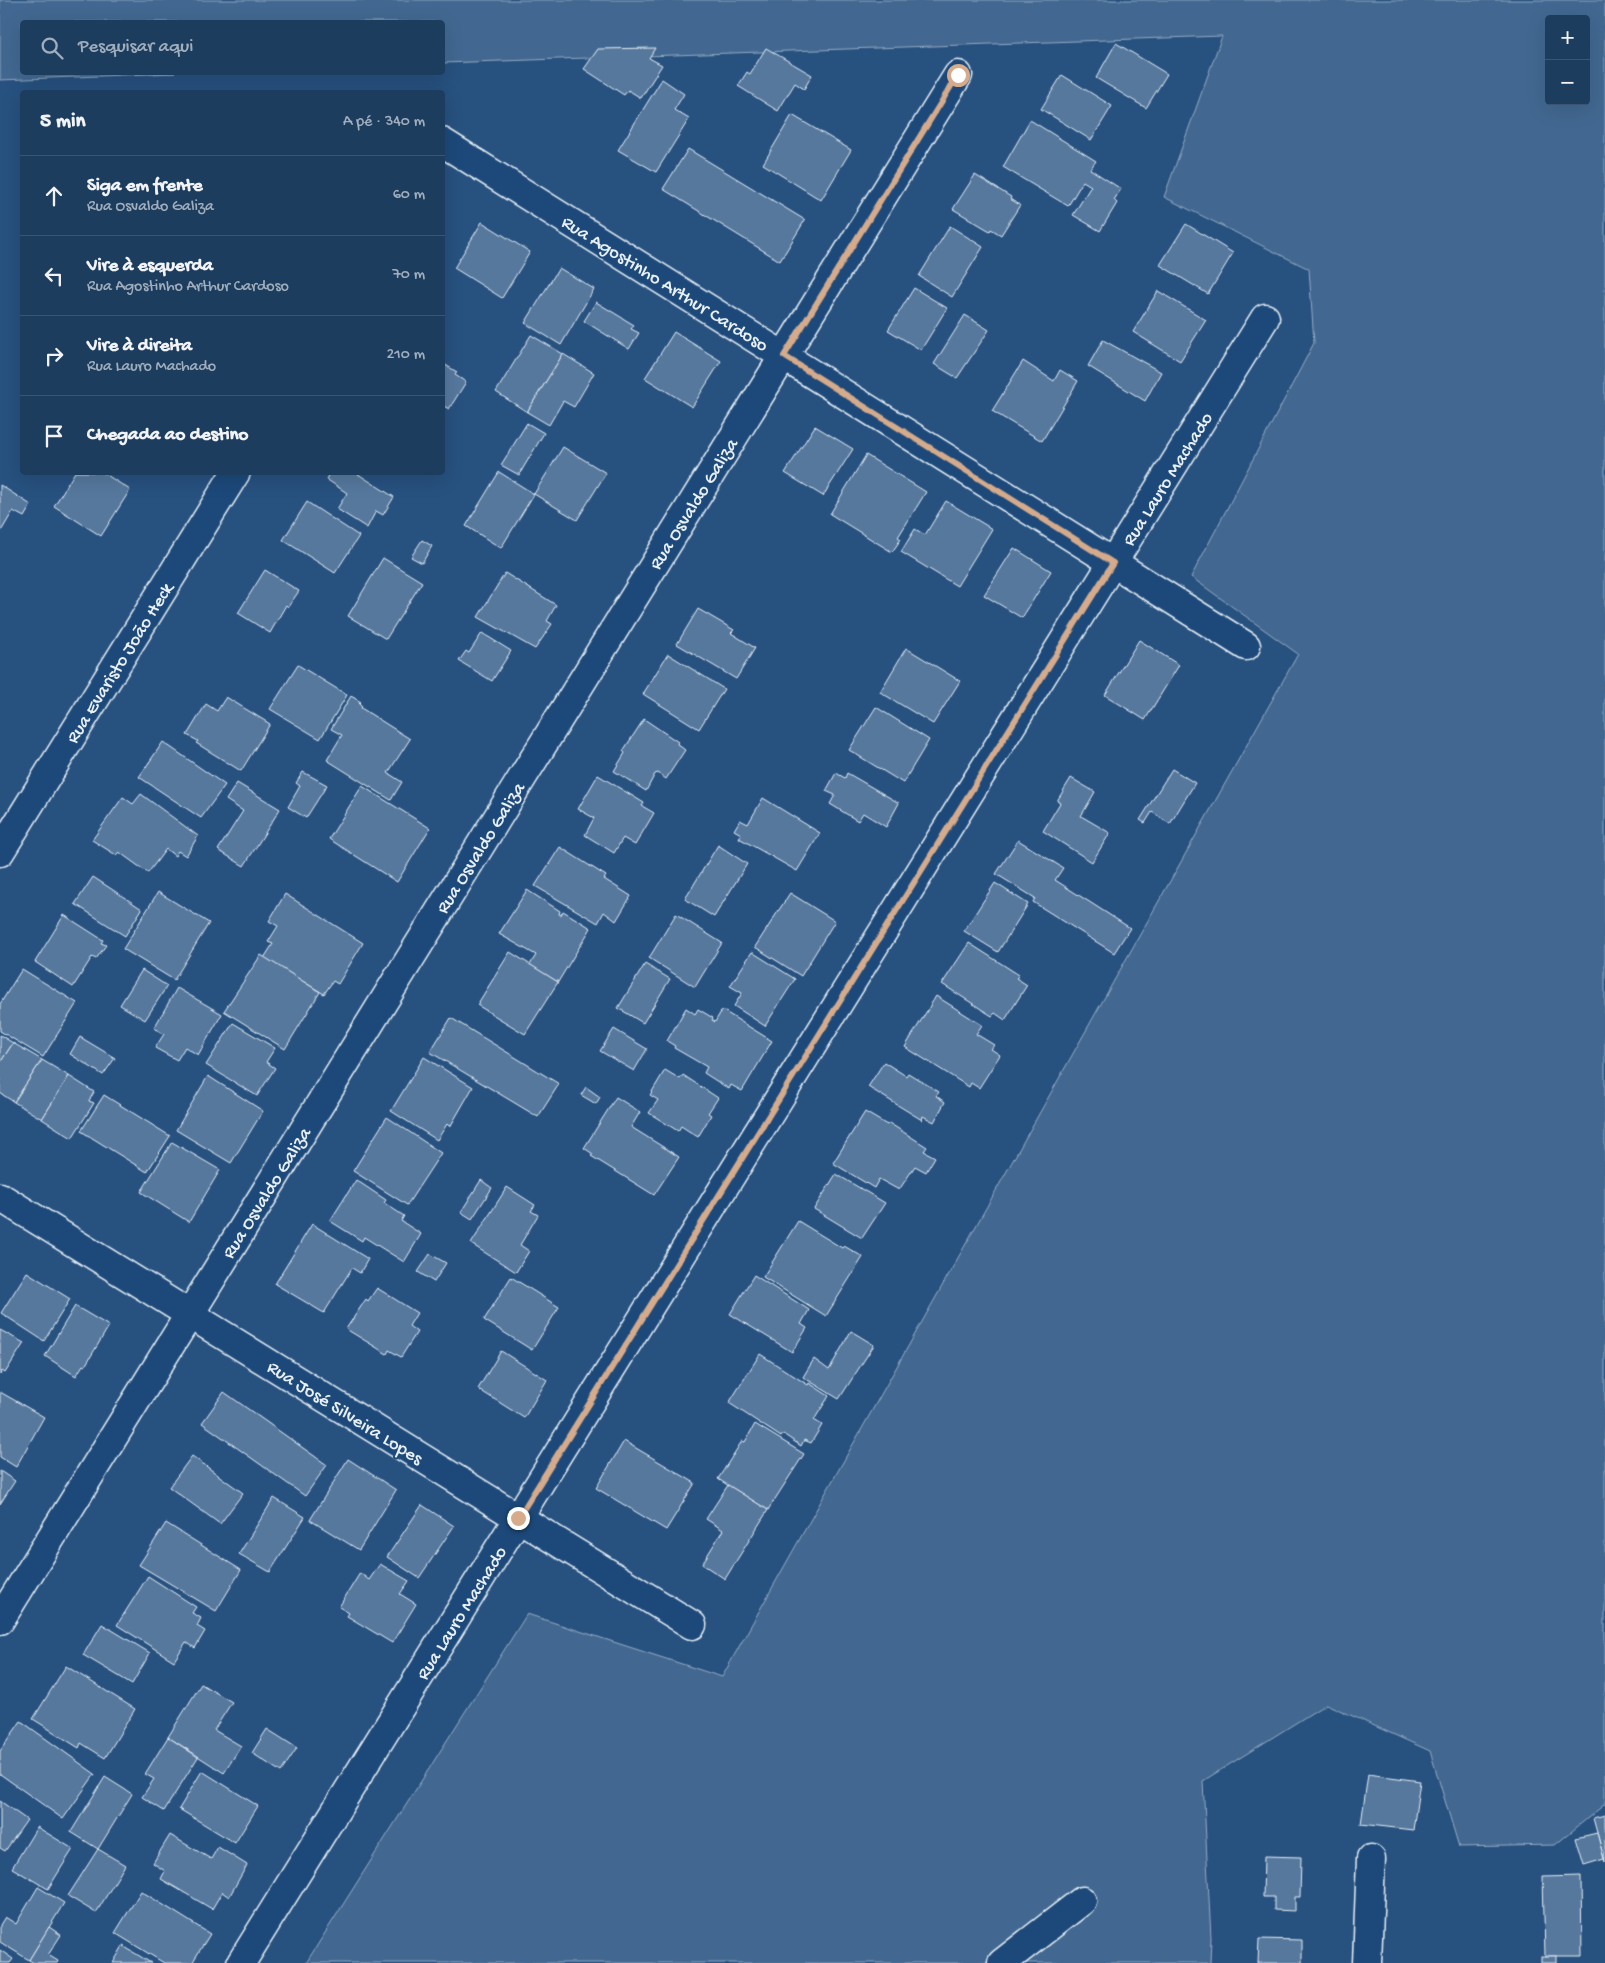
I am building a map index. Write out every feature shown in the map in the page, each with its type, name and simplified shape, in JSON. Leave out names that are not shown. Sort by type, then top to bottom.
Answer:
[{"type":"street","name":"Rua Osvaldo Galiza","points":[[0,1620],[958,75]]},
{"type":"street","name":"Rua Agostinho Arthur Cardoso","points":[[445,144],[1246,646]]},
{"type":"street","name":"Rua Lauro Machado","points":[[241,1963],[1265,318]]},
{"type":"street","name":"Rua Evaristo João Heck","points":[[0,852],[234,475]]},
{"type":"street","name":"Rua José Silveira Lopes","points":[[0,1196],[692,1625]]},
{"type":"street","points":[[1367,1963],[1371,1859]]},
{"type":"street","points":[[1002,1963],[1082,1902]]},
{"type":"shaded area","points":[[0,0],[1605,0],[1605,1804],[1555,1845],[1459,1847],[1430,1751],[1326,1704],[1203,1781],[1211,1938],[1210,1963],[306,1963],[527,1614],[722,1677],[1298,654],[1191,577],[1314,343],[1309,269],[1164,197],[1222,36],[445,63],[445,20],[20,20],[20,75],[125,75],[0,80]]},
{"type":"building","points":[[1116,43],[1167,74],[1146,108],[1096,78]]},
{"type":"building","points":[[655,48],[649,58],[662,65],[641,98],[628,90],[624,95],[584,69],[598,49]]},
{"type":"building","points":[[766,48],[812,75],[804,89],[795,83],[778,111],[738,86],[747,72],[750,74]]},
{"type":"building","points":[[1062,75],[1112,106],[1091,140],[1041,109]]},
{"type":"building","points":[[662,79],[684,94],[674,110],[689,119],[656,172],[618,150]]},
{"type":"building","points":[[792,115],[851,150],[821,200],[763,164]]},
{"type":"building","points":[[1030,120],[1096,161],[1090,169],[1121,189],[1114,200],[1117,203],[1100,231],[1073,215],[1091,186],[1083,181],[1068,206],[1003,167]]},
{"type":"building","points":[[688,149],[805,220],[780,261],[663,189]]},
{"type":"building","points":[[975,175],[1011,197],[1010,199],[1020,205],[1001,235],[991,229],[990,231],[953,209]]},
{"type":"building","points":[[482,222],[530,252],[502,298],[454,268]]},
{"type":"building","points":[[1186,224],[1233,253],[1208,294],[1160,265]]},
{"type":"building","points":[[950,226],[983,247],[952,297],[919,276]]},
{"type":"building","points":[[559,268],[594,289],[561,345],[525,323]]},
{"type":"building","points":[[914,288],[947,308],[921,350],[888,330]]},
{"type":"building","points":[[1158,291],[1206,320],[1180,361],[1133,332]]},
{"type":"building","points":[[596,302],[634,325],[631,329],[639,333],[629,349],[584,321]]},
{"type":"building","points":[[965,315],[989,330],[957,378],[934,364]]},
{"type":"building","points":[[674,332],[721,361],[692,407],[645,378]]},
{"type":"building","points":[[531,335],[563,354],[527,412],[496,392]]},
{"type":"building","points":[[1103,340],[1161,372],[1145,401],[1088,366]]},
{"type":"building","points":[[563,354],[594,373],[574,407],[563,401],[549,425],[527,412]]},
{"type":"building","points":[[1023,361],[1054,381],[1060,370],[1078,381],[1042,441],[992,411]]},
{"type":"building","points":[[445,365],[457,372],[455,375],[466,382],[449,409],[445,407]]},
{"type":"building","points":[[527,423],[544,433],[519,475],[501,465]]},
{"type":"building","points":[[815,426],[853,449],[823,496],[785,473]]},
{"type":"building","points":[[563,447],[606,473],[577,520],[534,494]]},
{"type":"building","points":[[866,455],[926,492],[898,537],[901,539],[892,552],[830,514]]},
{"type":"building","points":[[499,472],[534,494],[501,548],[466,526]]},
{"type":"building","points":[[73,475],[107,475],[130,490],[101,536],[54,506]]},
{"type":"building","points":[[328,475],[360,475],[394,497],[383,515],[376,511],[367,528],[337,509],[347,493],[326,479]]},
{"type":"building","points":[[0,485],[31,505],[24,517],[13,511],[0,533]]},
{"type":"building","points":[[946,501],[992,529],[957,586],[901,552],[915,529],[925,535]]},
{"type":"building","points":[[307,502],[359,536],[335,573],[283,540]]},
{"type":"building","points":[[422,540],[432,546],[422,563],[411,557]]},
{"type":"building","points":[[1014,548],[1051,571],[1022,618],[984,595]]},
{"type":"building","points":[[383,558],[422,582],[386,639],[348,616]]},
{"type":"building","points":[[265,570],[299,591],[288,607],[286,605],[270,633],[238,613]]},
{"type":"building","points":[[505,573],[556,605],[547,621],[552,624],[535,649],[478,617]]},
{"type":"building","points":[[698,609],[734,630],[731,633],[755,648],[736,679],[677,644]]},
{"type":"building","points":[[482,633],[511,651],[492,681],[459,661],[466,651],[469,653]]},
{"type":"building","points":[[1139,640],[1179,665],[1145,720],[1105,695]]},
{"type":"building","points":[[906,648],[960,681],[933,724],[880,692]]},
{"type":"building","points":[[668,654],[724,689],[699,729],[643,694]]},
{"type":"building","points":[[298,665],[347,695],[320,739],[270,709]]},
{"type":"building","points":[[351,696],[361,702],[359,704],[361,708],[410,739],[388,773],[402,782],[391,800],[327,760],[342,735],[331,729]]},
{"type":"building","points":[[226,697],[270,724],[241,771],[196,743],[198,741],[187,735],[206,704],[217,711]]},
{"type":"building","points":[[876,707],[929,740],[903,783],[849,750]]},
{"type":"building","points":[[644,719],[678,742],[677,744],[685,750],[666,779],[658,773],[655,774],[646,791],[614,771],[625,753],[623,751]]},
{"type":"building","points":[[163,742],[225,785],[201,818],[139,777]]},
{"type":"building","points":[[1172,769],[1195,783],[1170,824],[1152,812],[1145,823],[1140,820]]},
{"type":"building","points":[[303,772],[327,785],[306,818],[288,807],[300,786],[296,783]]},
{"type":"building","points":[[836,773],[845,778],[847,773],[899,803],[886,827],[863,813],[858,821],[830,804],[835,795],[826,791]]},
{"type":"building","points":[[598,775],[644,803],[642,806],[654,813],[635,845],[623,838],[614,853],[585,835],[594,818],[578,809]]},
{"type":"building","points":[[1071,778],[1095,792],[1081,816],[1110,833],[1092,862],[1043,831],[1060,803],[1057,801]]},
{"type":"building","points":[[237,783],[280,809],[244,866],[218,850],[243,811],[226,800]]},
{"type":"building","points":[[362,786],[430,828],[397,882],[329,839]]},
{"type":"building","points":[[141,794],[198,836],[186,856],[178,851],[175,856],[166,849],[148,873],[119,852],[116,855],[92,840],[123,797],[133,804]]},
{"type":"building","points":[[763,798],[820,833],[797,871],[739,838],[741,834],[734,830],[740,820],[748,824]]},
{"type":"building","points":[[1018,840],[1063,868],[1055,880],[1130,928],[1114,953],[1033,902],[1035,898],[996,874]]},
{"type":"building","points":[[718,845],[747,864],[714,917],[685,899]]},
{"type":"building","points":[[560,847],[606,876],[604,879],[631,896],[616,921],[604,912],[598,923],[535,886]]},
{"type":"building","points":[[93,877],[142,909],[125,936],[75,904]]},
{"type":"building","points":[[995,883],[1028,904],[998,952],[964,931]]},
{"type":"building","points":[[527,890],[560,911],[559,914],[561,915],[563,911],[591,928],[558,982],[530,965],[536,955],[499,934]]},
{"type":"building","points":[[158,892],[209,923],[174,980],[123,949]]},
{"type":"building","points":[[790,893],[835,921],[801,976],[755,947]]},
{"type":"building","points":[[285,894],[363,943],[338,984],[333,981],[324,994],[264,958],[273,944],[268,942],[278,926],[269,921]]},
{"type":"building","points":[[676,914],[722,943],[695,987],[649,958]]},
{"type":"building","points":[[64,915],[103,940],[101,943],[106,945],[96,959],[92,957],[73,987],[35,962]]},
{"type":"building","points":[[969,943],[1019,975],[1016,978],[1027,985],[1005,1020],[995,1013],[992,1016],[942,984]]},
{"type":"building","points":[[510,952],[558,982],[525,1034],[477,1005]]},
{"type":"building","points":[[752,952],[795,979],[765,1026],[734,1006],[742,993],[730,986]]},
{"type":"building","points":[[261,955],[320,992],[285,1049],[224,1011]]},
{"type":"building","points":[[645,964],[670,979],[643,1023],[618,1008]]},
{"type":"building","points":[[22,969],[77,1003],[43,1057],[0,1031],[0,1004]]},
{"type":"building","points":[[142,970],[167,986],[145,1020],[120,1005]]},
{"type":"building","points":[[177,988],[222,1014],[198,1055],[185,1047],[177,1060],[155,1048],[164,1034],[154,1028]]},
{"type":"building","points":[[936,996],[982,1025],[976,1034],[994,1045],[991,1049],[1000,1055],[979,1088],[971,1083],[969,1087],[905,1047]]},
{"type":"building","points":[[686,1008],[695,1014],[698,1009],[713,1018],[712,1020],[715,1022],[722,1010],[772,1041],[742,1091],[731,1085],[729,1089],[704,1073],[707,1067],[674,1048],[675,1046],[667,1041]]},
{"type":"building","points":[[451,1018],[559,1084],[538,1117],[430,1052]]},
{"type":"building","points":[[233,1023],[275,1048],[266,1062],[275,1068],[257,1096],[206,1065]]},
{"type":"building","points":[[614,1029],[647,1049],[634,1071],[600,1051]]},
{"type":"building","points":[[0,1035],[13,1043],[0,1063]]},
{"type":"building","points":[[80,1037],[115,1058],[103,1075],[70,1054]]},
{"type":"building","points":[[13,1043],[42,1060],[14,1102],[0,1093],[0,1063]]},
{"type":"building","points":[[424,1057],[473,1087],[450,1127],[447,1124],[437,1140],[391,1111]]},
{"type":"building","points":[[42,1060],[69,1076],[42,1119],[14,1102]]},
{"type":"building","points":[[884,1062],[906,1076],[908,1073],[939,1092],[936,1096],[945,1102],[934,1122],[923,1116],[922,1120],[868,1087]]},
{"type":"building","points":[[665,1070],[680,1079],[683,1075],[718,1098],[708,1113],[711,1115],[698,1137],[681,1126],[678,1131],[649,1113],[658,1100],[650,1095]]},
{"type":"building","points":[[69,1076],[94,1092],[89,1101],[94,1103],[72,1138],[42,1119]]},
{"type":"building","points":[[208,1076],[263,1111],[231,1163],[176,1130]]},
{"type":"building","points":[[586,1087],[600,1097],[596,1104],[581,1095]]},
{"type":"building","points":[[104,1095],[170,1136],[147,1172],[81,1131]]},
{"type":"building","points":[[616,1097],[640,1112],[631,1127],[679,1157],[654,1195],[591,1156],[593,1154],[584,1148]]},
{"type":"building","points":[[865,1112],[887,1125],[889,1123],[927,1147],[924,1151],[935,1157],[926,1172],[915,1166],[899,1190],[879,1179],[874,1188],[833,1163]]},
{"type":"building","points":[[387,1117],[441,1153],[407,1205],[353,1171]]},
{"type":"building","points":[[172,1142],[220,1170],[189,1222],[141,1192]]},
{"type":"building","points":[[836,1174],[885,1203],[862,1238],[814,1209]]},
{"type":"building","points":[[356,1180],[386,1200],[384,1203],[404,1216],[401,1221],[421,1234],[404,1262],[364,1237],[362,1241],[330,1221]]},
{"type":"building","points":[[481,1180],[492,1188],[472,1219],[461,1212]]},
{"type":"building","points":[[507,1187],[535,1205],[531,1211],[538,1215],[520,1245],[529,1251],[516,1272],[471,1244]]},
{"type":"building","points":[[798,1221],[842,1248],[844,1246],[863,1257],[826,1316],[763,1277]]},
{"type":"building","points":[[312,1224],[368,1259],[360,1273],[352,1268],[324,1313],[275,1284]]},
{"type":"building","points":[[430,1254],[446,1263],[434,1282],[418,1272]]},
{"type":"building","points":[[27,1272],[70,1299],[44,1341],[1,1313]]},
{"type":"building","points":[[754,1275],[809,1310],[801,1324],[807,1328],[792,1352],[730,1314]]},
{"type":"building","points":[[511,1277],[559,1307],[532,1350],[484,1320]]},
{"type":"building","points":[[377,1288],[417,1313],[409,1326],[417,1332],[401,1357],[389,1350],[387,1354],[346,1329],[366,1299],[368,1301]]},
{"type":"building","points":[[75,1306],[109,1326],[85,1366],[83,1365],[76,1376],[45,1356]]},
{"type":"building","points":[[0,1330],[24,1343],[5,1373],[2,1371],[0,1375]]},
{"type":"building","points":[[851,1331],[874,1345],[839,1399],[803,1377],[814,1359],[829,1370]]},
{"type":"building","points":[[501,1351],[547,1380],[524,1418],[478,1389]]},
{"type":"building","points":[[760,1354],[808,1385],[809,1383],[829,1396],[814,1420],[822,1425],[811,1443],[804,1440],[801,1446],[783,1434],[781,1437],[729,1403]]},
{"type":"building","points":[[0,1392],[44,1417],[16,1467],[0,1457]]},
{"type":"building","points":[[224,1392],[327,1465],[305,1496],[202,1423]]},
{"type":"building","points":[[755,1424],[804,1454],[768,1510],[718,1479],[742,1441],[745,1442]]},
{"type":"building","points":[[624,1441],[695,1483],[666,1530],[596,1488]]},
{"type":"building","points":[[192,1456],[243,1493],[220,1524],[169,1487]]},
{"type":"building","points":[[348,1459],[396,1490],[359,1550],[310,1520]]},
{"type":"building","points":[[0,1471],[15,1481],[0,1504]]},
{"type":"building","points":[[728,1485],[768,1510],[725,1579],[702,1564],[723,1530],[706,1519]]},
{"type":"building","points":[[274,1498],[305,1517],[270,1572],[239,1554]]},
{"type":"building","points":[[422,1505],[454,1526],[419,1578],[387,1557]]},
{"type":"building","points":[[166,1523],[241,1570],[216,1611],[139,1565]]},
{"type":"building","points":[[380,1564],[409,1581],[400,1594],[416,1604],[392,1643],[347,1616],[349,1613],[339,1607],[360,1573],[369,1580]]},
{"type":"building","points":[[148,1576],[196,1607],[192,1613],[201,1618],[197,1626],[205,1631],[195,1648],[186,1642],[174,1661],[117,1625]]},
{"type":"building","points":[[102,1624],[150,1653],[132,1684],[83,1655]]},
{"type":"building","points":[[66,1666],[135,1709],[105,1758],[81,1743],[79,1748],[33,1719]]},
{"type":"building","points":[[201,1684],[232,1702],[214,1730],[241,1746],[224,1773],[168,1737]]},
{"type":"building","points":[[21,1721],[95,1774],[63,1819],[0,1774],[0,1751]]},
{"type":"building","points":[[267,1729],[297,1748],[281,1772],[252,1753]]},
{"type":"building","points":[[168,1737],[198,1757],[164,1811],[142,1797],[154,1779],[145,1774]]},
{"type":"building","points":[[202,1771],[258,1806],[235,1843],[179,1809]]},
{"type":"building","points":[[1368,1774],[1420,1781],[1413,1830],[1361,1824]]},
{"type":"building","points":[[105,1777],[132,1794],[98,1849],[71,1832]]},
{"type":"building","points":[[0,1801],[27,1820],[5,1851],[0,1848]]},
{"type":"building","points":[[1605,1815],[1605,1862],[1593,1818]]},
{"type":"building","points":[[37,1827],[73,1849],[48,1889],[12,1868]]},
{"type":"building","points":[[1597,1833],[1604,1859],[1584,1865],[1576,1838]]},
{"type":"building","points":[[170,1835],[211,1859],[218,1847],[247,1865],[229,1897],[222,1892],[212,1909],[161,1879],[165,1871],[153,1863]]},
{"type":"building","points":[[98,1849],[125,1865],[96,1913],[68,1896]]},
{"type":"building","points":[[1264,1856],[1301,1857],[1300,1897],[1295,1897],[1295,1911],[1274,1910],[1274,1897],[1263,1897]]},
{"type":"building","points":[[1581,1876],[1582,1956],[1545,1956],[1543,1877]]},
{"type":"building","points":[[38,1887],[64,1903],[29,1960],[0,1942],[0,1925],[5,1917],[16,1924]]},
{"type":"building","points":[[141,1891],[210,1934],[192,1963],[164,1963],[115,1933]]},
{"type":"building","points":[[49,1927],[61,1935],[48,1955],[58,1961],[57,1963],[34,1963],[29,1960]]},
{"type":"building","points":[[1259,1939],[1302,1940],[1302,1963],[1258,1963]]},
{"type":"building","points":[[123,1946],[151,1963],[113,1963]]},
{"type":"building","points":[[0,1950],[13,1959],[10,1963],[0,1963]]},
{"type":"building","points":[[1541,1956],[1556,1956],[1556,1963],[1541,1963]]},
{"type":"route","points":[[518,1518],[1113,563],[784,356],[958,75]]}]
